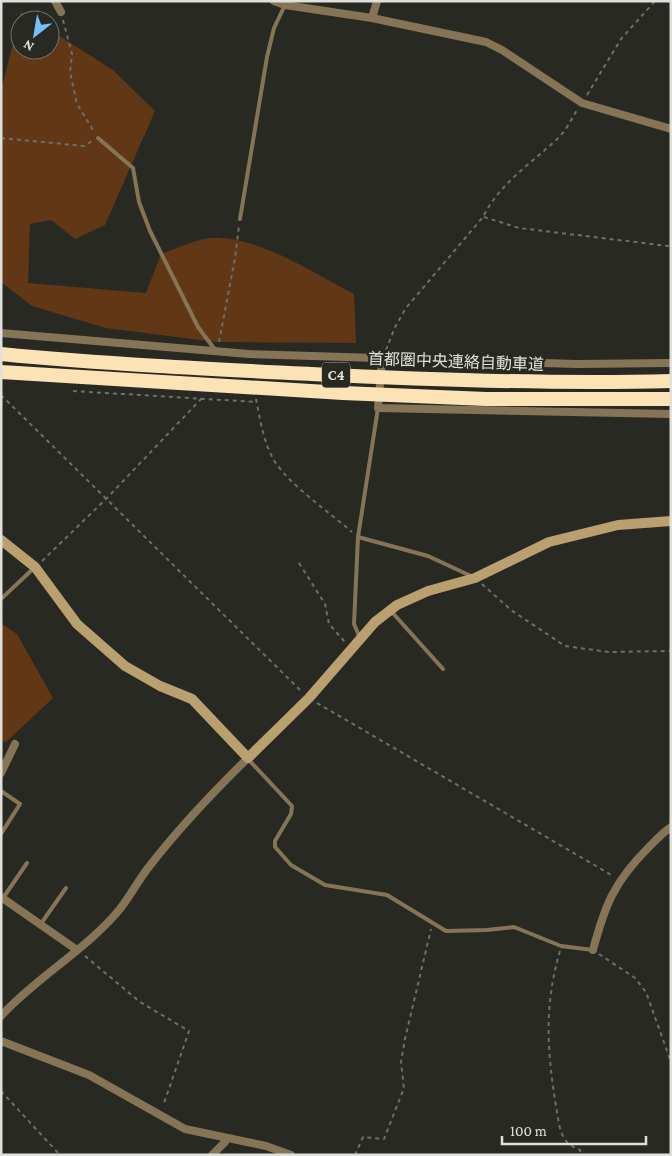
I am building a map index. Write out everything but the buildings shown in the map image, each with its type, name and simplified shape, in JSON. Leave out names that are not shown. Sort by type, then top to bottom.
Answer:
[{"type":"highway","name":"首都圏中央連絡自動車道","points":[[1,354],[184,368],[336,375],[486,381],[671,381]]},
{"type":"highway","name":"C4","points":[[1,372],[343,393],[486,398],[671,399]]},
{"type":"street","points":[[55,1],[61,12]]},
{"type":"street","points":[[274,1],[284,5],[372,18],[486,42],[502,50],[582,103],[671,129]]},
{"type":"street","points":[[372,18],[377,1]]},
{"type":"street","points":[[1,333],[217,352],[382,359],[577,364],[671,364]]},
{"type":"street","points":[[382,359],[378,408],[671,414]]},
{"type":"street","points":[[1,1016],[16,1000],[77,950],[119,909],[146,870],[202,802],[309,698],[352,650],[360,638],[390,609],[428,591],[475,578],[549,542],[618,525],[671,521]]},
{"type":"street","points":[[1,540],[35,567],[77,624],[125,666],[160,686],[192,699],[248,758]]},
{"type":"street","points":[[1,773],[15,744]]},
{"type":"street","points":[[593,950],[602,918],[619,880],[634,862],[671,827]]},
{"type":"street","points":[[2,897],[77,950]]},
{"type":"street","points":[[1,1041],[89,1075],[160,1116],[185,1128],[291,1155]]},
{"type":"street","points":[[212,1155],[225,1142],[226,1138]]},
{"type":"lane","points":[[240,219],[267,56],[274,28],[284,5]]},
{"type":"lane","points":[[98,138],[133,168],[139,202],[150,230],[198,327],[217,352]]},
{"type":"lane","points":[[360,638],[354,624],[358,537],[378,408]]},
{"type":"lane","points":[[358,537],[428,556],[475,578]]},
{"type":"lane","points":[[1,599],[35,567]]},
{"type":"lane","points":[[390,609],[443,669]]},
{"type":"lane","points":[[248,758],[292,806],[291,814],[275,841],[275,847],[291,865],[325,885],[387,895],[446,931],[514,927],[561,946],[593,950]]},
{"type":"lane","points":[[1,791],[20,804],[1,834]]},
{"type":"lane","points":[[2,897],[27,863]]},
{"type":"lane","points":[[40,925],[66,888]]},
{"type":"path","points":[[382,359],[406,308],[483,217],[492,199],[507,182],[561,134],[621,39],[655,1]]},
{"type":"path","points":[[1,138],[84,146],[98,138],[77,104],[70,72],[72,54],[61,12]]},
{"type":"path","points":[[483,217],[519,228],[658,245],[671,244]]},
{"type":"path","points":[[217,352],[235,258],[240,219]]},
{"type":"path","points":[[73,391],[256,402]]},
{"type":"path","points":[[255,392],[266,440],[275,461],[290,478],[358,537]]},
{"type":"path","points":[[1,395],[309,698],[619,880]]},
{"type":"path","points":[[35,567],[107,498],[202,398]]},
{"type":"path","points":[[299,563],[325,604],[329,624],[352,650]]},
{"type":"path","points":[[475,578],[511,610],[565,646],[609,652],[671,651]]},
{"type":"path","points":[[355,1155],[363,1137],[384,1139],[404,1088],[401,1062],[432,922]]},
{"type":"path","points":[[561,946],[551,980],[548,1045],[560,1128],[566,1142],[580,1150],[581,1155]]},
{"type":"path","points":[[77,950],[140,1002],[188,1032],[160,1116]]},
{"type":"path","points":[[593,950],[635,978],[646,992],[671,1062]]},
{"type":"path","points":[[1,1091],[60,1155]]},
{"type":"shaded area","points":[[60,36],[113,70],[155,111],[105,225],[75,239],[51,220],[30,224],[28,283],[146,293],[161,254],[205,239],[237,240],[272,251],[354,294],[356,343],[216,342],[106,328],[32,306],[1,282],[1,84],[3,83],[10,55],[10,60],[60,60]]},
{"type":"shaded area","points":[[1,623],[17,634],[53,698],[6,742],[1,741]]}]
